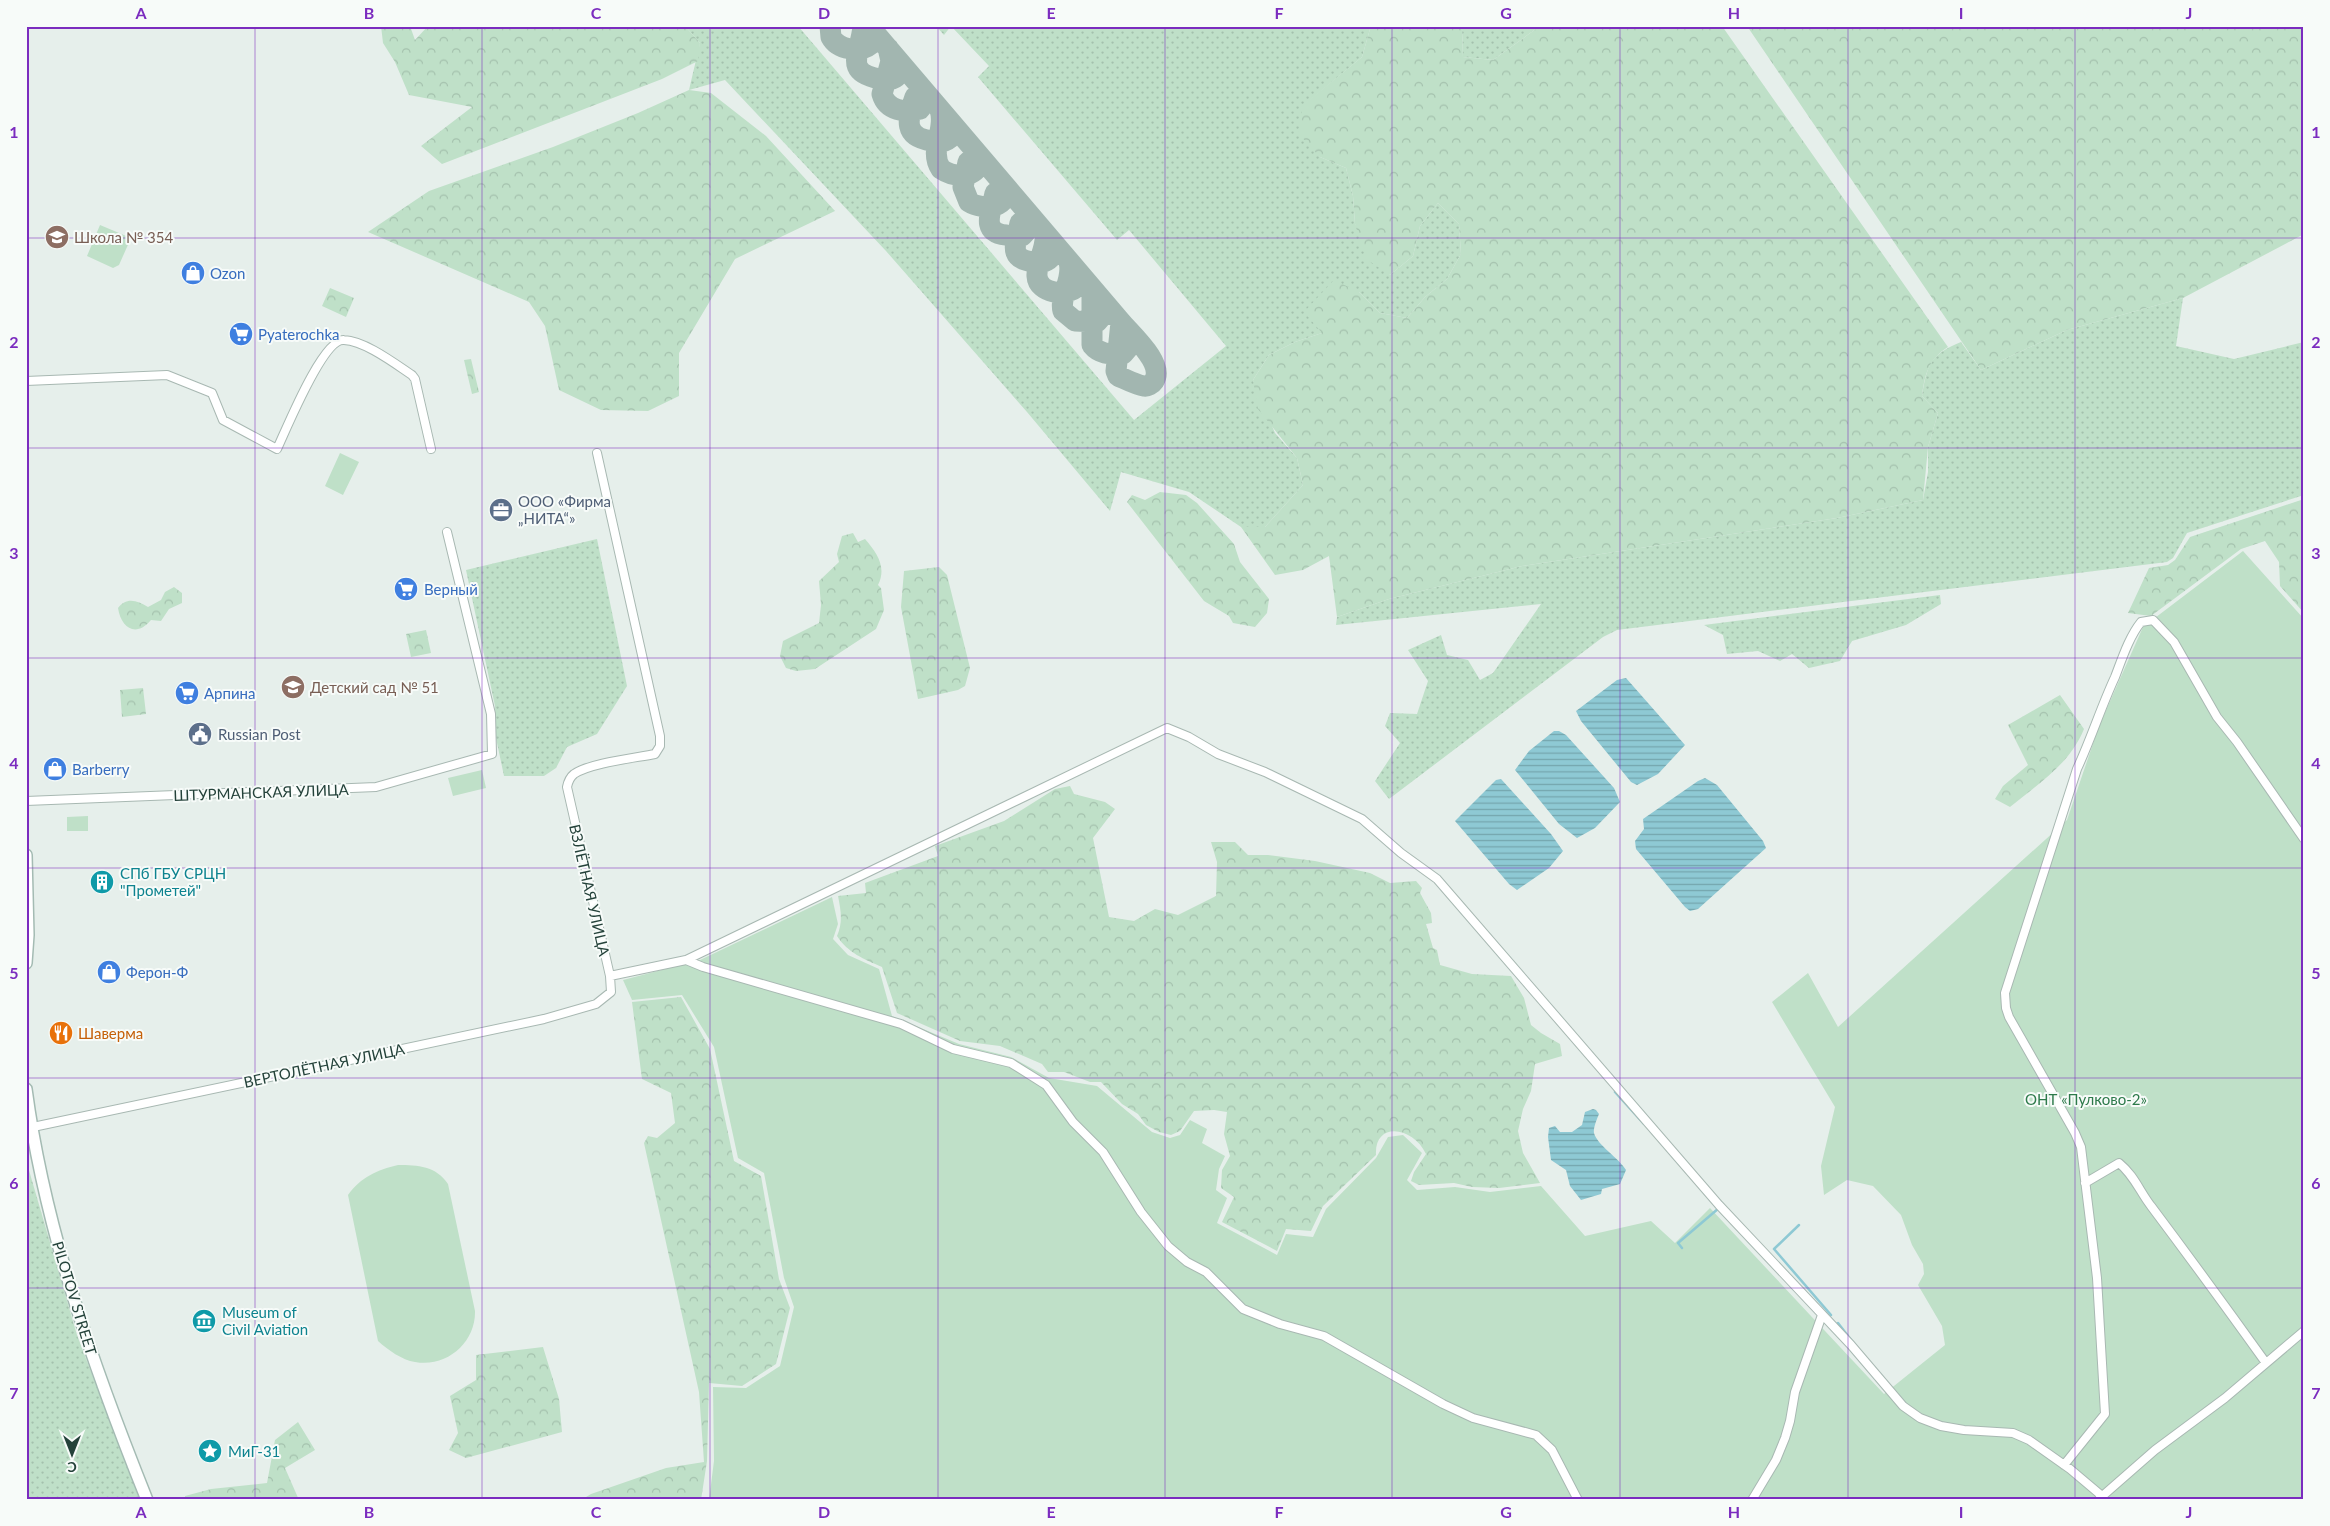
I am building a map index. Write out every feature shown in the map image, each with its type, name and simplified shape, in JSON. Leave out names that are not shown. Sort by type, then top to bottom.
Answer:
[{"type":"street","points":[[26,381],[167,375],[212,393],[223,420],[277,449],[319,362],[333,343],[341,339],[357,343],[412,375],[415,380],[431,449]]},
{"type":"street","name":"ВЗЛЁТНАЯ УЛИЦА","points":[[597,453],[660,736],[660,746],[655,754],[586,768],[574,774],[568,780],[567,787],[610,976],[611,992]]},
{"type":"street","name":"ШТУРМАНСКАЯ УЛИЦА","points":[[26,801],[376,787],[492,754],[491,714],[447,532]]},
{"type":"street","points":[[2064,1465],[2105,1414],[2097,1278],[2086,1183],[2081,1148],[2075,1133],[2010,1017],[2006,1008],[2005,993],[2077,769],[2092,736],[2101,707],[2122,656],[2141,622],[2153,620],[2174,642],[2217,717],[2238,742],[2304,839]]},
{"type":"street","points":[[610,976],[686,960],[1167,728],[1189,737],[1218,754],[1265,772],[1362,818],[1401,853],[1438,879],[1718,1206],[1851,1345],[1903,1406],[1920,1418],[1941,1426],[2013,1434],[2029,1440],[2064,1465],[2100,1498],[2154,1450],[2225,1398],[2304,1331]]},
{"type":"street","points":[[26,855],[28,935],[26,963]]},
{"type":"street","points":[[686,960],[703,967],[901,1024],[953,1050],[1012,1063],[1046,1085],[1073,1122],[1103,1152],[1141,1212],[1168,1246],[1186,1262],[1206,1272],[1244,1309],[1280,1324],[1324,1336],[1443,1404],[1473,1418],[1536,1435],[1552,1450],[1578,1500]]},
{"type":"street","name":"ВЕРТОЛЁТНАЯ УЛИЦА","points":[[32,1127],[544,1019],[596,1004],[611,992]]},
{"type":"street","name":"PILOTOV STREET","points":[[26,1089],[32,1127],[55,1231],[84,1333],[147,1500]]},
{"type":"street","points":[[2086,1183],[2119,1163],[2127,1169],[2151,1206],[2266,1363]]},
{"type":"street","points":[[1752,1500],[1776,1460],[1785,1438],[1795,1392],[1822,1315]]},
{"type":"green space","points":[[381,26],[410,26],[415,40],[428,26],[685,26],[700,43],[698,61],[662,79],[442,164],[421,146],[472,107],[409,95],[395,62],[383,43]]},
{"type":"green space","points":[[685,26],[798,26],[1134,420],[1226,346],[1129,230],[1117,240],[978,77],[989,66],[951,26],[1373,26],[1370,29],[1362,57],[1304,105],[1320,157],[1346,168],[1353,196],[1355,224],[1390,275],[1413,256],[1420,226],[1438,203],[1459,224],[1461,254],[1447,279],[1425,297],[1407,318],[1380,313],[1359,292],[1322,333],[1295,342],[1269,355],[1253,380],[1275,433],[1297,458],[1303,485],[1265,527],[1241,527],[1189,492],[1121,472],[1110,511],[1027,412],[886,251],[725,80],[689,90],[700,43]]},
{"type":"green space","points":[[936,26],[951,26],[944,35]]},
{"type":"green space","points":[[1373,26],[1460,26],[1462,29],[1463,57],[1493,60],[1540,26],[1722,26],[1948,347],[1936,356],[1932,362],[1923,388],[1922,396],[1938,413],[1928,447],[1923,500],[1837,518],[1522,566],[1389,599],[1337,617],[1329,556],[1303,570],[1275,575],[1241,527],[1265,527],[1303,485],[1297,458],[1258,409],[1253,380],[1269,355],[1295,342],[1322,333],[1304,312],[1334,280],[1359,292],[1380,313],[1407,318],[1425,297],[1447,279],[1461,254],[1459,224],[1438,203],[1420,226],[1413,256],[1390,275],[1366,259],[1355,224],[1353,196],[1346,168],[1320,157],[1298,133],[1303,105],[1362,57],[1370,29]]},
{"type":"green space","points":[[1460,26],[1540,26],[1493,60],[1463,57],[1462,29]]},
{"type":"green space","points":[[1747,26],[2304,26],[2304,234],[2183,298],[2067,330],[1981,370]]},
{"type":"green space","points":[[689,90],[711,93],[766,136],[835,211],[735,259],[679,353],[679,396],[648,411],[601,410],[559,390],[545,326],[529,302],[368,232],[429,191],[553,147]]},
{"type":"green space","points":[[100,225],[131,238],[119,265],[113,268],[87,256]]},
{"type":"green space","points":[[330,288],[354,298],[346,317],[322,306]]},
{"type":"green space","points":[[2183,298],[2176,346],[2234,359],[2304,342],[2304,495],[2187,533],[2173,558],[2167,562],[1617,630],[1603,637],[1389,799],[1375,781],[1400,743],[1385,726],[1390,713],[1417,714],[1428,681],[1408,650],[1441,635],[1447,655],[1468,660],[1480,680],[1493,673],[1541,604],[1336,625],[1337,617],[1389,599],[1522,566],[1837,518],[1923,500],[1928,472],[1928,447],[1938,413],[1922,396],[1929,368],[1943,351],[1961,342],[1981,370],[2067,330]]},
{"type":"green space","points":[[471,359],[479,392],[472,394],[464,360]]},
{"type":"green space","points":[[340,453],[359,462],[343,495],[325,486]]},
{"type":"green space","points":[[1160,492],[1186,495],[1197,503],[1234,544],[1240,562],[1269,599],[1267,613],[1255,627],[1233,623],[1229,616],[1204,601],[1127,502],[1132,495],[1145,500]]},
{"type":"green space","points":[[2304,499],[2304,613],[2280,586],[2279,562],[2265,541],[2241,549],[2151,616],[2128,613],[2149,568],[2168,565],[2175,560],[2190,537]]},
{"type":"green space","points":[[853,533],[858,542],[865,539],[877,555],[881,566],[881,578],[878,585],[881,588],[884,610],[876,629],[815,669],[796,671],[786,668],[780,656],[783,641],[819,623],[821,605],[819,581],[839,562],[837,554],[842,536]]},
{"type":"green space","points":[[597,539],[627,686],[597,734],[567,747],[556,768],[544,776],[504,776],[496,738],[495,706],[466,570]]},
{"type":"green space","name":"ОНТ «Пулково-2»","points":[[2243,551],[2304,619],[2304,1500],[709,1500],[714,1461],[713,1387],[746,1388],[780,1366],[794,1307],[784,1278],[764,1173],[738,1158],[714,1047],[682,995],[632,1000],[623,980],[700,960],[832,897],[838,924],[833,939],[848,955],[879,969],[892,1016],[959,1044],[1011,1057],[1049,1078],[1097,1086],[1152,1132],[1170,1138],[1180,1135],[1190,1120],[1207,1129],[1202,1143],[1225,1156],[1219,1169],[1216,1190],[1227,1198],[1217,1223],[1277,1255],[1286,1234],[1313,1237],[1326,1209],[1376,1158],[1388,1137],[1403,1135],[1422,1153],[1407,1180],[1417,1190],[1455,1187],[1490,1192],[1541,1186],[1585,1236],[1651,1221],[1675,1243],[1710,1208],[1884,1394],[1945,1345],[1942,1326],[1918,1285],[1924,1274],[1923,1264],[1912,1245],[1901,1215],[1873,1186],[1847,1180],[1824,1195],[1821,1166],[1835,1107],[1772,1002],[1808,973],[1838,1027],[2067,820],[2099,726],[2143,627]]},
{"type":"green space","points":[[939,567],[947,575],[970,668],[965,686],[958,690],[918,699],[901,607],[904,571]]},
{"type":"green space","points":[[174,587],[182,593],[182,603],[169,609],[161,621],[151,620],[140,629],[135,629],[130,628],[122,621],[118,608],[125,602],[136,601],[148,607],[161,600],[165,592]]},
{"type":"green space","points":[[1940,595],[1941,604],[1906,625],[1852,641],[1840,661],[1809,668],[1792,654],[1780,661],[1758,651],[1727,654],[1723,635],[1704,625]]},
{"type":"green space","points":[[426,630],[431,653],[411,657],[406,634]]},
{"type":"green space","points":[[143,688],[146,714],[122,717],[120,690]]},
{"type":"green space","points":[[2060,695],[2084,729],[2062,763],[2010,807],[1995,799],[2003,786],[2028,765],[2008,725]]},
{"type":"green space","points":[[482,770],[486,788],[453,796],[448,778]]},
{"type":"green space","points":[[1070,786],[1074,794],[1105,802],[1115,809],[1093,838],[1109,917],[1134,921],[1155,909],[1178,915],[1216,896],[1217,862],[1211,842],[1235,842],[1248,855],[1268,855],[1315,861],[1370,873],[1390,883],[1416,881],[1422,888],[1420,893],[1431,913],[1432,923],[1426,924],[1433,948],[1437,950],[1440,965],[1472,974],[1511,976],[1524,998],[1531,1025],[1560,1044],[1562,1056],[1535,1064],[1531,1091],[1523,1109],[1518,1131],[1523,1153],[1540,1183],[1499,1188],[1472,1187],[1454,1183],[1419,1185],[1411,1181],[1414,1172],[1426,1154],[1420,1145],[1404,1133],[1388,1132],[1381,1137],[1377,1144],[1376,1155],[1323,1206],[1311,1231],[1286,1229],[1277,1251],[1222,1222],[1234,1197],[1221,1188],[1222,1170],[1230,1156],[1224,1134],[1227,1112],[1214,1110],[1194,1111],[1180,1131],[1171,1135],[1159,1132],[1146,1125],[1138,1114],[1122,1104],[1101,1082],[1090,1082],[1064,1072],[1048,1072],[1042,1064],[1000,1046],[960,1041],[897,1013],[882,967],[851,951],[837,936],[841,916],[838,896],[866,893],[865,883],[938,856],[935,846],[1004,821],[1055,789]]},
{"type":"green space","points":[[88,816],[88,831],[67,831],[67,817]]},
{"type":"green space","points":[[681,997],[710,1049],[734,1161],[761,1176],[779,1279],[790,1308],[776,1364],[742,1386],[709,1383],[707,1461],[701,1500],[581,1500],[591,1494],[666,1468],[704,1462],[699,1392],[644,1143],[648,1136],[657,1138],[675,1123],[671,1093],[642,1079],[632,1002]]},
{"type":"green space","points":[[26,1160],[77,1335],[140,1500],[26,1500]]},
{"type":"green space","points":[[398,1165],[413,1165],[432,1170],[438,1173],[448,1184],[475,1311],[471,1333],[465,1342],[448,1357],[427,1363],[405,1359],[378,1341],[348,1195],[358,1183],[370,1175]]},
{"type":"green space","points":[[543,1347],[559,1399],[562,1432],[466,1458],[449,1450],[458,1433],[450,1396],[476,1380],[476,1355]]},
{"type":"green space","points":[[298,1422],[315,1450],[285,1468],[299,1500],[185,1500],[185,1496],[211,1489],[267,1483],[275,1440]]},
{"type":"water","points":[[1626,678],[1685,745],[1658,774],[1637,785],[1631,782],[1581,721],[1576,711],[1617,680]]},
{"type":"water","points":[[1554,731],[1559,731],[1566,735],[1614,788],[1620,802],[1595,828],[1577,838],[1559,824],[1515,770],[1529,751]]},
{"type":"water","points":[[1705,778],[1717,785],[1763,841],[1766,848],[1698,909],[1690,911],[1636,849],[1635,841],[1644,829],[1643,819]]},
{"type":"water","points":[[1501,779],[1551,834],[1563,851],[1549,868],[1517,890],[1509,884],[1455,821],[1496,780]]},
{"type":"water","points":[[1593,1109],[1599,1114],[1594,1129],[1596,1138],[1626,1170],[1620,1184],[1602,1189],[1601,1194],[1581,1200],[1570,1186],[1566,1170],[1551,1160],[1548,1137],[1549,1128],[1555,1126],[1560,1132],[1572,1132],[1582,1125],[1585,1112]]},
{"type":"waterway","points":[[1615,1092],[1644,1124]]},
{"type":"waterway","points":[[1682,1248],[1678,1243],[1719,1208]]},
{"type":"waterway","points":[[1799,1225],[1774,1249],[1831,1315]]},
{"type":"waterway","points":[[1838,1323],[1855,1345]]},
{"type":"taxiway","points":[[830,26],[831,37],[839,45],[850,49],[861,49],[871,44]]},
{"type":"taxiway","points":[[863,26],[856,60],[861,72],[868,76],[885,80],[892,79],[898,75]]},
{"type":"taxiway","points":[[869,26],[1121,322]]},
{"type":"taxiway","points":[[888,48],[891,61],[882,94],[884,100],[897,109],[908,111],[920,109],[926,99],[924,91]]},
{"type":"taxiway","points":[[915,97],[909,120],[912,131],[916,136],[937,142],[944,142],[950,138]]},
{"type":"taxiway","points":[[940,110],[942,117],[936,155],[941,169],[956,175],[972,173],[979,165],[976,153]]},
{"type":"taxiway","points":[[968,162],[963,187],[969,202],[981,206],[995,206],[1004,199],[1004,186]]},
{"type":"taxiway","points":[[995,193],[989,219],[992,230],[1006,235],[1022,236],[1031,226],[1030,217]]},
{"type":"taxiway","points":[[1020,223],[1015,249],[1020,258],[1042,262],[1052,256]]},
{"type":"taxiway","points":[[1045,234],[1037,271],[1042,287],[1054,292],[1067,292],[1078,286]]},
{"type":"taxiway","points":[[1069,262],[1070,275],[1063,299],[1063,311],[1075,321],[1097,322],[1103,315]]},
{"type":"taxiway","points":[[1092,289],[1092,345],[1099,351],[1110,354],[1123,354],[1129,347]]},
{"type":"taxiway","points":[[1121,322],[1146,350],[1155,366],[1156,374],[1154,381],[1148,386],[1118,376],[1116,371],[1121,322]]},
{"type":"place","name":"Школа № 354","points":[[57,237]]},
{"type":"place","name":"Ozon","points":[[193,273]]},
{"type":"place","name":"Pyaterochka","points":[[241,334]]},
{"type":"place","name":"ООО «Фирма „НИТА“»","points":[[501,510]]},
{"type":"place","name":"Верный","points":[[406,589]]},
{"type":"place","name":"Детский сад № 51","points":[[293,687]]},
{"type":"place","name":"Арпина","points":[[187,693]]},
{"type":"place","name":"Russian Post","points":[[200,734]]},
{"type":"place","name":"Barberry","points":[[55,769]]},
{"type":"place","name":"СПб ГБУ СРЦН \"Прометей\"","points":[[102,882]]},
{"type":"place","name":"Ферон-Ф","points":[[109,972]]},
{"type":"place","name":"Шаверма","points":[[61,1033]]},
{"type":"place","name":"Museum of Civil Aviation","points":[[204,1321]]},
{"type":"place","name":"МиГ-31","points":[[210,1451]]}]
